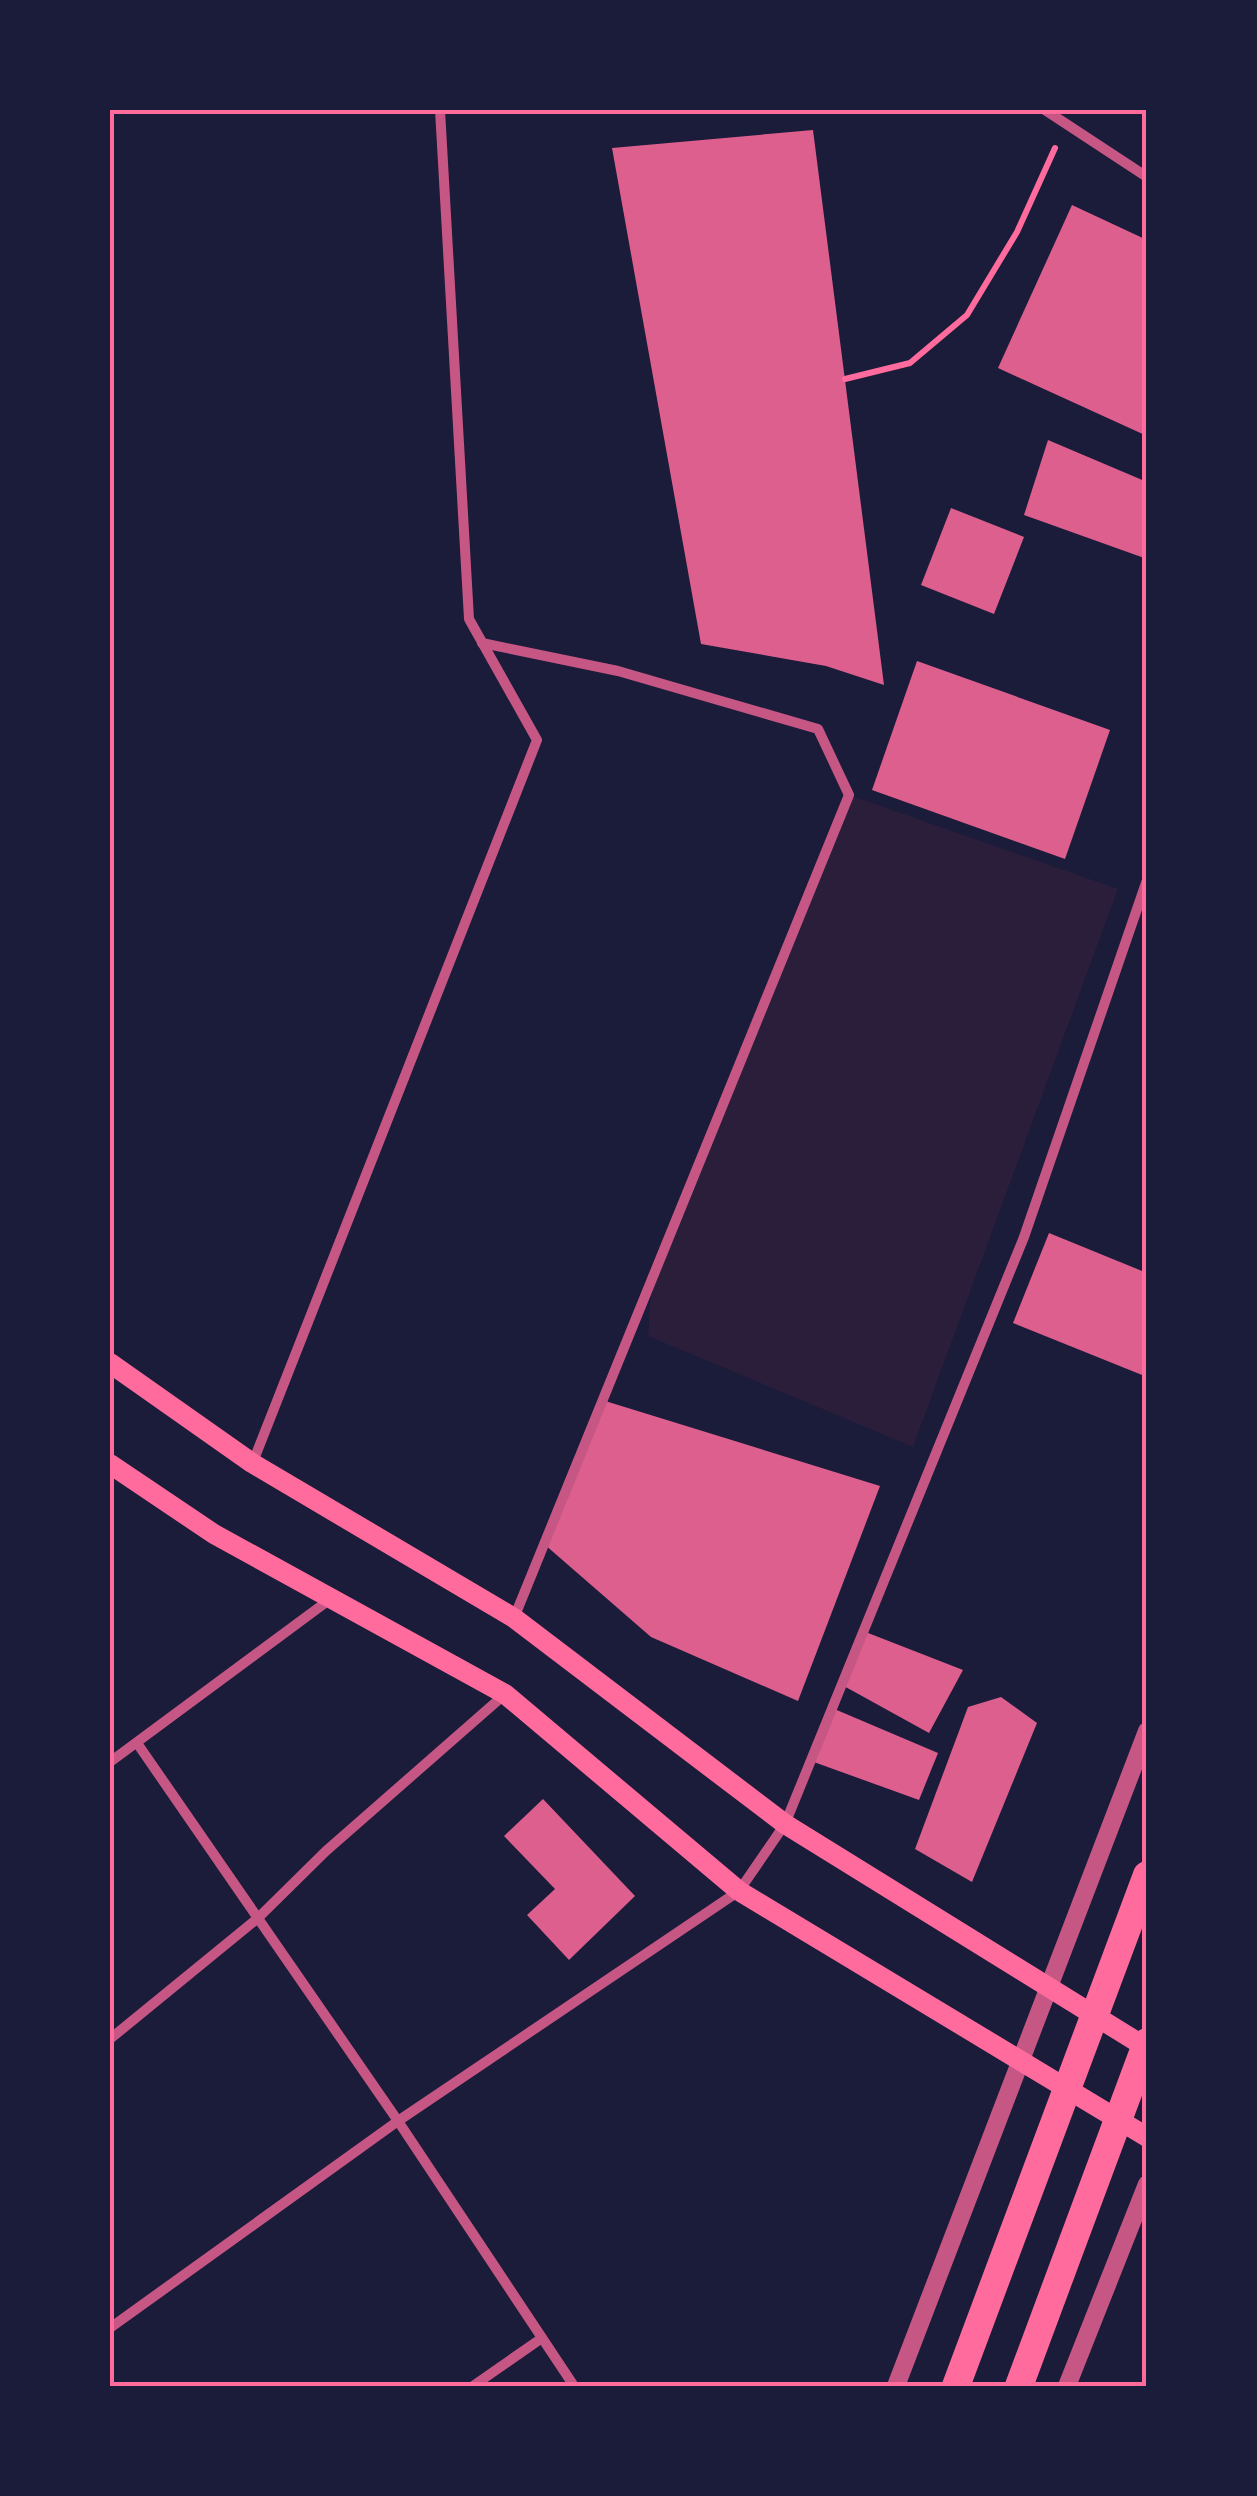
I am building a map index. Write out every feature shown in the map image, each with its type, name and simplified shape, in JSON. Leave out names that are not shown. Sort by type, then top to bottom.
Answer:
[{"type":"highway","points":[[956,2386],[1147,1874]]},
{"type":"highway","points":[[1018,2386],[1147,2045]]},
{"type":"main road","points":[[110,1363],[252,1463],[514,1618],[786,1824],[1048,1989],[1147,2045]]},
{"type":"main road","points":[[110,1464],[214,1534],[504,1694],[739,1892],[1147,2137]]},
{"type":"street","points":[[252,1463],[537,740],[468,619],[440,110]]},
{"type":"street","points":[[1045,110],[1147,177]]},
{"type":"street","points":[[482,643],[618,671],[818,729],[849,796],[514,1618]]},
{"type":"street","points":[[110,2328],[398,2121],[739,1892],[786,1824],[1024,1236],[1147,880]]},
{"type":"street","points":[[110,1762],[329,1600]]},
{"type":"street","points":[[110,2038],[258,1918],[326,1851],[504,1694]]},
{"type":"street","points":[[896,2386],[1147,1731]]},
{"type":"street","points":[[137,1743],[398,2121],[574,2386]]},
{"type":"street","points":[[1067,2386],[1147,2184]]},
{"type":"street","points":[[473,2386],[542,2338]]},
{"type":"path","points":[[845,379],[910,363],[966,315],[1017,232],[1066,124]]},
{"type":"shaded area","points":[[849,795],[1118,889],[913,1447],[648,1336],[652,1279]]},
{"type":"building","points":[[813,130],[884,685],[826,666],[701,644],[612,148]]},
{"type":"building","points":[[1072,205],[1147,240],[1147,436],[998,368]]},
{"type":"building","points":[[1048,440],[1147,482],[1147,559],[1024,515]]},
{"type":"building","points":[[951,508],[1024,537],[994,614],[921,585]]},
{"type":"building","points":[[917,661],[1110,730],[1065,859],[872,790]]},
{"type":"building","points":[[1049,1233],[1147,1273],[1147,1377],[1013,1323]]},
{"type":"building","points":[[602,1400],[880,1486],[798,1701],[651,1637],[544,1544]]},
{"type":"building","points":[[863,1631],[963,1670],[929,1733],[842,1685]]},
{"type":"building","points":[[1001,1697],[1037,1723],[972,1882],[915,1849],[968,1707]]},
{"type":"building","points":[[832,1708],[938,1753],[919,1800],[811,1761]]},
{"type":"building","points":[[543,1799],[635,1896],[569,1960],[527,1915],[555,1889],[504,1836]]}]
